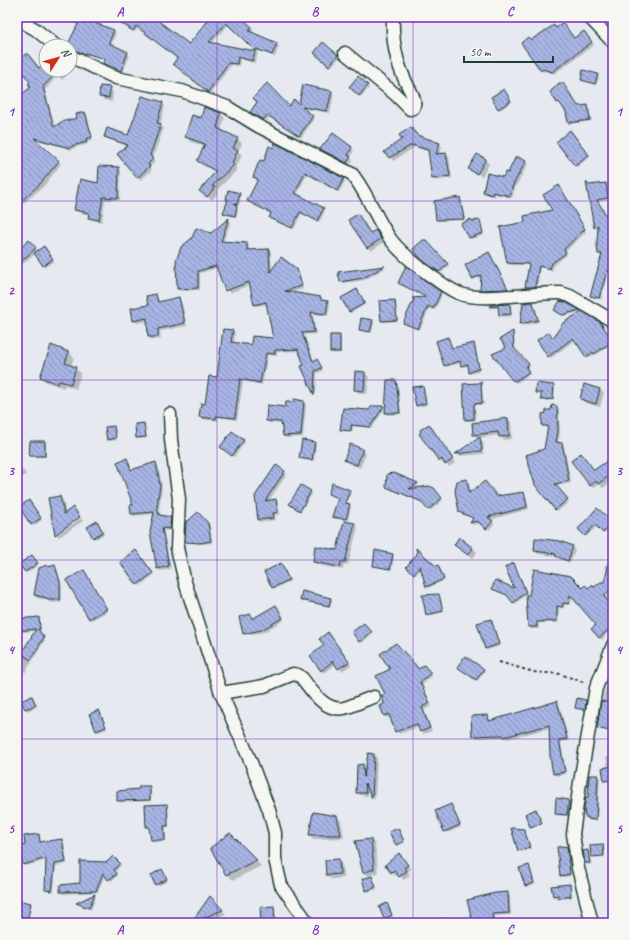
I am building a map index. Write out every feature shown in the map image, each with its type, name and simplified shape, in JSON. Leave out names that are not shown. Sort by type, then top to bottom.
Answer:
[{"type":"street","points":[[345,53],[394,94],[406,107],[410,109],[413,108],[413,96],[397,63],[393,48],[393,17]]},
{"type":"street","points":[[589,17],[613,42]]},
{"type":"street","points":[[17,18],[46,38]]},
{"type":"street","points":[[78,60],[116,78],[182,91],[227,107],[258,126],[352,174],[359,182],[372,210],[391,240],[415,264],[458,294],[467,296],[494,297],[561,293],[570,296],[613,322]]},
{"type":"street","points":[[170,414],[171,440],[179,499],[177,548],[185,582],[221,692],[250,760],[268,810],[274,834],[274,859],[281,885],[308,923]]},
{"type":"street","points":[[592,923],[578,868],[573,834],[596,688],[613,645]]},
{"type":"street","points":[[221,692],[264,686],[293,674],[302,678],[323,703],[332,708],[344,708],[362,700],[374,697]]},
{"type":"path","points":[[499,662],[534,672],[560,674],[596,688]]},
{"type":"building","points":[[65,17],[87,17],[96,22],[95,23],[114,30],[109,43],[128,52],[121,71],[103,63],[105,59],[85,53],[85,55],[78,52],[78,38],[71,38],[78,24]]},
{"type":"building","points":[[112,17],[153,17],[189,44],[211,17],[241,17],[252,27],[249,31],[277,43],[272,55],[256,49],[252,61],[238,57],[237,64],[228,63],[208,92],[173,64],[177,58],[136,26],[133,31]],"holes":[[[226,23],[255,51],[209,42]]]},
{"type":"building","points":[[563,23],[574,38],[584,31],[592,42],[552,72],[543,69],[541,71],[521,43],[528,37],[531,40],[554,25],[556,28]]},
{"type":"building","points":[[323,42],[338,55],[329,66],[314,53]]},
{"type":"building","points":[[27,53],[38,67],[38,78],[51,78],[43,87],[54,127],[61,122],[77,118],[76,114],[85,112],[92,137],[86,139],[87,142],[72,146],[70,148],[34,138],[59,161],[40,184],[17,205],[17,98],[31,87],[28,84],[30,82],[17,65],[17,61]]},
{"type":"building","points":[[583,70],[598,74],[595,84],[581,80]]},
{"type":"building","points":[[358,76],[368,85],[359,96],[349,87]]},
{"type":"building","points":[[267,83],[289,106],[294,99],[299,104],[303,85],[332,91],[327,111],[302,107],[313,116],[299,136],[267,115],[263,120],[250,112],[257,102],[253,98]]},
{"type":"building","points":[[559,83],[563,83],[578,106],[588,105],[590,120],[568,123],[566,112],[559,102],[557,103],[550,92]]},
{"type":"building","points":[[100,86],[110,87],[109,98],[99,97]]},
{"type":"building","points":[[504,89],[511,101],[498,109],[491,97]]},
{"type":"building","points":[[142,96],[163,102],[157,123],[161,124],[150,155],[153,159],[148,164],[150,166],[137,178],[117,154],[128,145],[104,137],[107,128],[128,135]]},
{"type":"building","points":[[204,107],[221,113],[217,128],[238,138],[233,148],[238,150],[232,163],[234,165],[212,186],[215,187],[207,197],[199,191],[216,171],[197,161],[205,144],[185,137],[192,115],[201,118]]},
{"type":"building","points":[[411,127],[417,135],[440,143],[436,154],[446,153],[450,176],[432,179],[428,150],[412,145],[389,158],[384,152],[402,139],[399,135]]},
{"type":"building","points":[[570,130],[589,155],[575,166],[556,142]]},
{"type":"building","points":[[333,133],[352,147],[348,155],[351,156],[347,163],[320,149]]},
{"type":"building","points":[[275,143],[344,178],[337,191],[305,172],[295,193],[324,208],[317,221],[300,212],[292,228],[269,218],[271,213],[247,201],[258,179],[253,177],[258,164],[260,160],[264,161],[269,146],[273,148]]},
{"type":"building","points":[[477,154],[486,159],[477,174],[468,169]]},
{"type":"building","points":[[516,156],[526,161],[513,185],[510,196],[493,192],[492,195],[483,192],[487,173],[503,177],[506,172],[508,173]]},
{"type":"building","points":[[99,166],[119,167],[118,198],[103,197],[99,220],[88,218],[89,213],[74,210],[80,179],[98,183]]},
{"type":"building","points":[[586,182],[589,185],[606,183],[608,198],[597,200],[613,227],[613,271],[607,271],[599,298],[590,296],[602,254],[598,254],[598,225],[594,228]]},
{"type":"building","points":[[559,185],[585,229],[564,249],[566,253],[552,263],[550,269],[539,266],[535,287],[525,287],[529,264],[507,263],[500,227],[525,222],[524,216],[552,210],[543,195]]},
{"type":"building","points":[[228,190],[240,193],[237,205],[234,203],[237,206],[235,216],[223,213],[228,200],[226,200]]},
{"type":"building","points":[[460,197],[464,219],[436,220],[434,201]]},
{"type":"building","points":[[358,214],[370,233],[376,230],[381,239],[367,248],[348,220]]},
{"type":"building","points":[[229,218],[221,241],[247,243],[247,250],[269,249],[270,272],[281,257],[297,269],[302,286],[285,291],[321,297],[321,300],[328,301],[326,314],[311,312],[314,332],[302,333],[313,361],[317,359],[322,368],[315,371],[314,395],[301,366],[304,365],[298,349],[275,350],[275,354],[266,353],[260,383],[240,379],[235,418],[216,416],[216,419],[199,417],[201,403],[205,404],[209,376],[217,377],[223,329],[233,330],[231,342],[251,345],[252,336],[273,338],[266,302],[254,305],[249,282],[225,291],[216,266],[198,271],[198,288],[177,289],[176,261],[181,247],[192,238],[196,228],[211,233]]},
{"type":"building","points":[[471,219],[472,221],[480,220],[483,233],[469,238],[461,224]]},
{"type":"building","points":[[29,240],[36,248],[17,265],[17,251]]},
{"type":"building","points":[[423,240],[426,240],[448,264],[439,272],[422,260],[413,249]]},
{"type":"building","points":[[44,246],[53,259],[43,266],[34,253]]},
{"type":"building","points":[[489,252],[508,289],[480,290],[481,275],[472,279],[465,265]]},
{"type":"building","points":[[385,266],[363,278],[340,282],[338,272]]},
{"type":"building","points":[[406,266],[441,292],[433,309],[428,306],[418,329],[403,323],[414,299],[412,298],[426,297],[398,283]]},
{"type":"building","points":[[357,289],[365,303],[349,312],[341,298]]},
{"type":"building","points":[[156,294],[158,302],[179,297],[185,323],[158,329],[158,337],[148,337],[147,318],[133,321],[131,308],[148,305],[146,296]]},
{"type":"building","points":[[395,300],[397,320],[381,321],[379,301]]},
{"type":"building","points":[[560,301],[580,310],[562,315],[554,310]]},
{"type":"building","points":[[533,302],[538,320],[520,324],[523,303]]},
{"type":"building","points":[[510,304],[511,314],[499,315],[498,306],[490,307],[490,305]]},
{"type":"building","points":[[582,311],[600,322],[613,341],[594,354],[593,352],[586,357],[573,338],[548,357],[537,340],[549,332],[553,338],[563,323]]},
{"type":"building","points":[[361,318],[373,320],[370,332],[359,330]]},
{"type":"building","points":[[513,331],[514,348],[529,364],[526,367],[529,372],[515,381],[512,380],[492,354],[506,348],[500,339]]},
{"type":"building","points":[[330,335],[340,335],[340,352],[330,352]]},
{"type":"building","points":[[448,337],[452,348],[474,343],[479,368],[469,373],[468,364],[461,366],[460,361],[444,366],[436,341]]},
{"type":"building","points":[[51,345],[69,352],[65,363],[76,367],[71,384],[59,381],[58,384],[40,377]]},
{"type":"building","points":[[355,371],[365,372],[364,391],[354,390]]},
{"type":"building","points":[[387,380],[396,380],[400,413],[385,413]]},
{"type":"building","points":[[481,381],[482,403],[474,404],[474,419],[465,420],[463,384],[478,383]]},
{"type":"building","points":[[536,383],[554,385],[553,399],[541,400],[541,393],[535,393]]},
{"type":"building","points":[[584,384],[600,389],[596,404],[580,399]]},
{"type":"building","points":[[423,386],[426,403],[416,406],[412,387]]},
{"type":"building","points":[[294,399],[304,401],[301,435],[283,436],[281,422],[266,421],[267,405],[285,407],[286,402],[294,402]]},
{"type":"building","points":[[552,405],[557,406],[558,431],[556,442],[562,443],[569,481],[555,484],[568,499],[555,510],[535,485],[526,455],[544,449],[548,426],[542,426],[542,414],[546,413],[546,410],[551,410]]},
{"type":"building","points":[[372,406],[384,406],[370,427],[351,425],[351,431],[340,430],[343,408],[369,410]]},
{"type":"building","points":[[508,418],[509,436],[499,437],[498,432],[473,435],[472,423]]},
{"type":"building","points":[[144,423],[146,437],[136,438],[135,424]]},
{"type":"building","points":[[429,424],[453,459],[445,465],[442,459],[439,461],[419,434],[421,432],[420,430]]},
{"type":"building","points":[[114,426],[116,438],[107,440],[105,427]]},
{"type":"building","points":[[232,431],[244,440],[232,456],[220,447]]},
{"type":"building","points":[[480,437],[482,451],[455,454]]},
{"type":"building","points":[[302,440],[315,442],[312,460],[299,458]]},
{"type":"building","points":[[30,441],[45,441],[45,456],[29,456]]},
{"type":"building","points":[[350,444],[363,449],[357,465],[344,460]]},
{"type":"building","points":[[581,453],[594,470],[613,457],[613,473],[598,484],[596,481],[590,486],[571,461]]},
{"type":"building","points":[[127,458],[131,470],[156,462],[160,485],[157,507],[159,515],[171,517],[170,529],[162,528],[169,566],[157,569],[150,532],[154,512],[131,514],[130,505],[133,505],[117,462]]},
{"type":"building","points":[[276,465],[285,471],[265,501],[276,499],[278,512],[273,513],[274,518],[258,520],[255,496]]},
{"type":"building","points":[[394,473],[418,483],[409,489],[429,486],[434,488],[442,498],[428,510],[420,501],[386,487],[387,474]]},
{"type":"building","points":[[467,479],[469,493],[485,481],[497,496],[524,492],[527,507],[488,517],[493,521],[486,529],[477,521],[470,523],[473,518],[459,512],[455,491],[457,481]]},
{"type":"building","points":[[332,483],[350,490],[345,503],[350,504],[346,519],[332,517],[338,498],[328,494]]},
{"type":"building","points":[[301,485],[311,491],[300,511],[289,504]]},
{"type":"building","points":[[60,496],[64,514],[73,507],[80,517],[55,535],[48,498]]},
{"type":"building","points":[[29,500],[41,518],[31,525],[19,507]]},
{"type":"building","points":[[597,508],[613,522],[603,533],[595,525],[585,536],[578,529]]},
{"type":"building","points":[[198,512],[208,523],[211,541],[200,543],[185,542],[186,521]]},
{"type":"building","points":[[97,521],[103,532],[93,538],[87,527]]},
{"type":"building","points":[[344,521],[355,523],[345,562],[341,562],[340,567],[313,562],[315,546],[337,550]]},
{"type":"building","points":[[459,537],[473,548],[468,555],[454,545]]},
{"type":"building","points":[[535,538],[560,541],[573,546],[568,561],[555,556],[556,554],[534,551]]},
{"type":"building","points":[[416,548],[436,566],[438,565],[444,579],[426,587],[420,566],[414,574],[406,567],[417,554]]},
{"type":"building","points":[[136,550],[153,573],[137,585],[120,562]]},
{"type":"building","points":[[375,550],[393,554],[390,569],[373,566]]},
{"type":"building","points":[[32,555],[38,563],[25,572],[19,564]]},
{"type":"building","points":[[610,560],[613,561],[613,587],[604,596],[613,607],[613,626],[599,638],[591,629],[596,625],[570,595],[568,604],[563,603],[562,607],[557,606],[557,621],[537,622],[537,627],[528,627],[526,595],[529,595],[534,569],[571,576],[583,588],[585,585],[588,588],[592,585],[594,587],[601,582],[604,582]]},
{"type":"building","points":[[281,563],[289,580],[272,588],[264,572]]},
{"type":"building","points":[[514,563],[526,592],[513,603],[507,595],[492,589],[495,580],[514,588],[505,567]]},
{"type":"building","points":[[47,565],[48,567],[55,565],[60,582],[60,600],[47,600],[47,598],[34,595],[39,568]]},
{"type":"building","points":[[84,570],[107,609],[89,619],[66,580]]},
{"type":"building","points":[[302,591],[331,598],[329,606],[300,600]]},
{"type":"building","points":[[439,594],[443,611],[426,615],[422,595]]},
{"type":"building","points":[[276,605],[283,618],[261,630],[243,634],[239,617],[251,614],[252,619]]},
{"type":"building","points":[[39,617],[40,629],[38,629],[44,637],[31,660],[21,654],[36,629],[17,631],[17,619]]},
{"type":"building","points":[[491,619],[499,644],[485,649],[477,623]]},
{"type":"building","points":[[364,623],[372,632],[359,642],[352,632]]},
{"type":"building","points":[[328,632],[349,662],[338,669],[333,661],[321,671],[310,656],[324,645],[319,639]]},
{"type":"building","points":[[396,643],[419,669],[424,665],[431,673],[420,682],[430,703],[422,707],[430,728],[420,732],[417,724],[395,732],[389,714],[384,716],[380,706],[384,704],[382,695],[385,694],[376,676],[390,669],[380,654]]},
{"type":"building","points":[[465,656],[484,669],[476,680],[457,667]]},
{"type":"building","points":[[32,696],[36,705],[25,709],[21,701]]},
{"type":"building","points":[[577,698],[586,700],[585,710],[575,708]]},
{"type":"building","points":[[557,701],[567,739],[559,740],[565,772],[553,774],[550,756],[549,725],[504,737],[503,735],[472,736],[471,716],[488,715],[489,721]]},
{"type":"building","points":[[601,701],[611,703],[608,719],[613,720],[613,732],[597,728]]},
{"type":"building","points":[[99,710],[106,727],[96,731],[89,714]]},
{"type":"building","points":[[368,753],[374,754],[372,798],[365,783],[366,793],[356,793],[357,765],[363,764],[364,777]]},
{"type":"building","points":[[613,766],[613,779],[604,781],[602,768]]},
{"type":"building","points":[[589,775],[598,775],[596,820],[585,817],[584,809],[586,797],[588,797]]},
{"type":"building","points":[[139,786],[150,786],[150,800],[117,801],[117,791],[139,789]]},
{"type":"building","points":[[556,798],[569,800],[567,815],[555,814]]},
{"type":"building","points":[[167,804],[168,826],[164,826],[165,840],[151,840],[149,827],[146,827],[145,805]]},
{"type":"building","points":[[451,804],[460,825],[444,832],[435,811]]},
{"type":"building","points":[[536,809],[542,823],[530,827],[525,814]]},
{"type":"building","points":[[313,812],[337,816],[341,835],[309,835]]},
{"type":"building","points":[[398,828],[404,841],[396,845],[389,832]]},
{"type":"building","points":[[511,828],[524,829],[530,847],[518,851]]},
{"type":"building","points":[[230,833],[257,860],[226,875],[210,848]]},
{"type":"building","points":[[39,834],[40,842],[62,839],[66,862],[55,864],[52,891],[45,890],[46,858],[23,865],[20,854],[22,854],[21,846],[25,845],[24,836]]},
{"type":"building","points":[[371,839],[374,869],[363,873],[355,841]]},
{"type":"building","points":[[603,844],[604,856],[591,857],[590,845]]},
{"type":"building","points":[[567,846],[570,874],[560,876],[557,847]]},
{"type":"building","points":[[588,850],[590,863],[585,863],[583,851]]},
{"type":"building","points":[[399,853],[408,865],[404,868],[407,871],[399,877],[394,870],[391,873],[385,865]]},
{"type":"building","points":[[113,856],[120,863],[114,870],[117,874],[108,880],[103,873],[96,891],[60,892],[60,885],[80,883],[80,861],[107,862]]},
{"type":"building","points":[[339,859],[340,874],[326,875],[325,860]]},
{"type":"building","points":[[529,865],[534,883],[525,886],[519,868]]},
{"type":"building","points":[[162,869],[167,879],[155,885],[151,875]]},
{"type":"building","points":[[372,876],[376,887],[366,891],[362,879]]},
{"type":"building","points":[[570,884],[571,896],[558,898],[558,895],[553,896],[551,886]]},
{"type":"building","points":[[508,892],[509,913],[492,914],[493,919],[473,923],[467,900],[495,893]]},
{"type":"building","points":[[95,894],[89,908],[76,903]]},
{"type":"building","points":[[210,896],[223,910],[191,923]]},
{"type":"building","points":[[17,900],[31,903],[28,918],[17,915]]},
{"type":"building","points":[[387,903],[392,915],[384,919],[379,907]]},
{"type":"building","points":[[274,906],[275,923],[261,923],[260,907]]}]
